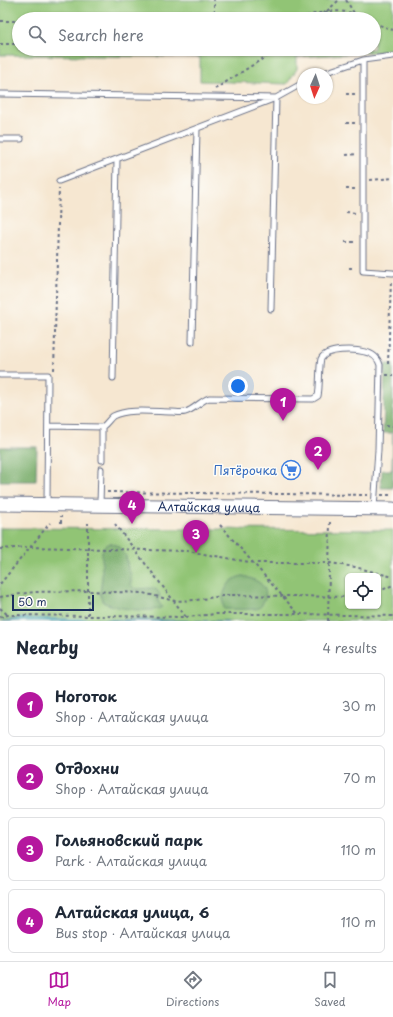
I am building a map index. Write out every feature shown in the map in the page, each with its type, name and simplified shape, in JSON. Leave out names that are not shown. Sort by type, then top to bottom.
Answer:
[{"type":"street","name":"Алтайская улица","points":[[0,504],[393,509]]},
{"type":"lane","points":[[333,70],[363,60],[393,56]]},
{"type":"lane","points":[[363,60],[363,271],[393,273]]},
{"type":"lane","points":[[59,181],[276,98],[297,86]]},
{"type":"lane","points":[[0,94],[276,98]]},
{"type":"lane","points":[[271,309],[276,98]]},
{"type":"lane","points":[[192,342],[197,129]]},
{"type":"lane","points":[[0,139],[21,139]]},
{"type":"lane","points":[[112,378],[117,159]]},
{"type":"lane","points":[[48,426],[102,427],[107,424],[112,417],[123,413],[146,411],[184,412],[194,408],[203,400],[209,398],[313,398],[318,396],[321,359],[326,353],[338,350],[365,352],[378,359],[380,365],[378,450],[374,509]]},
{"type":"lane","points":[[0,375],[48,375],[47,505]]},
{"type":"lane","points":[[102,427],[102,460]]},
{"type":"lane","points":[[100,506],[101,469]]},
{"type":"path","points":[[214,0],[214,12]]},
{"type":"path","points":[[327,12],[339,0]]},
{"type":"path","points":[[346,0],[353,12]]},
{"type":"path","points":[[327,12],[346,12]]},
{"type":"path","points":[[0,21],[12,21]]},
{"type":"path","points":[[381,26],[393,30]]},
{"type":"path","points":[[0,44],[12,44]]},
{"type":"path","points":[[202,97],[267,56]]},
{"type":"path","points":[[363,181],[393,178]]},
{"type":"path","points":[[48,375],[54,375],[59,181]]},
{"type":"path","points":[[388,367],[390,283],[393,273]]},
{"type":"path","points":[[100,492],[393,495]]},
{"type":"path","points":[[0,584],[50,523]]},
{"type":"path","points":[[88,523],[88,615]]},
{"type":"path","points":[[115,524],[186,617]]},
{"type":"path","points":[[220,525],[284,596],[298,614]]},
{"type":"path","points":[[328,621],[330,526]]},
{"type":"path","points":[[0,549],[30,547],[187,551],[255,563],[330,563],[355,567],[393,577]]},
{"type":"path","points":[[381,591],[393,585]]},
{"type":"path","points":[[0,597],[34,592],[88,591],[143,593],[175,601],[196,600],[228,595],[345,597]]},
{"type":"path","points":[[0,608],[8,615]]},
{"type":"path","points":[[0,616],[88,615],[186,617],[216,614],[298,614],[393,616]]},
{"type":"green space","points":[[0,0],[393,0],[393,51],[381,52],[381,12],[12,12],[12,55],[0,55]]},
{"type":"green space","points":[[100,56],[313,56],[297,57],[297,69],[287,84],[200,81],[200,57]]},
{"type":"green space","points":[[385,364],[393,364],[393,433],[383,433]]},
{"type":"green space","points":[[393,434],[393,488],[381,488],[382,470],[392,470]]},
{"type":"green space","points":[[0,447],[37,447],[36,481],[0,481]]},
{"type":"green space","points":[[0,528],[393,530],[393,621],[0,621]]},
{"type":"green space","points":[[110,543],[117,545],[126,556],[128,569],[131,574],[131,585],[135,589],[152,588],[157,590],[160,595],[158,601],[162,607],[157,609],[142,610],[115,606],[103,602],[100,594],[102,577],[102,551],[105,546]]},
{"type":"green space","points":[[243,576],[256,581],[265,590],[266,595],[262,605],[257,609],[224,609],[223,598],[226,588],[233,580]]},
{"type":"water","points":[[21,618],[228,621],[3,621]]},
{"type":"place","name":"Ноготок","points":[[283,421]]},
{"type":"place","name":"Пятёрочка","points":[[291,470]]},
{"type":"place","name":"Отдохни","points":[[318,470]]},
{"type":"place","name":"Алтайская улица, 6","points":[[132,524]]},
{"type":"place","name":"Гольяновcкий парк","points":[[196,553]]}]
